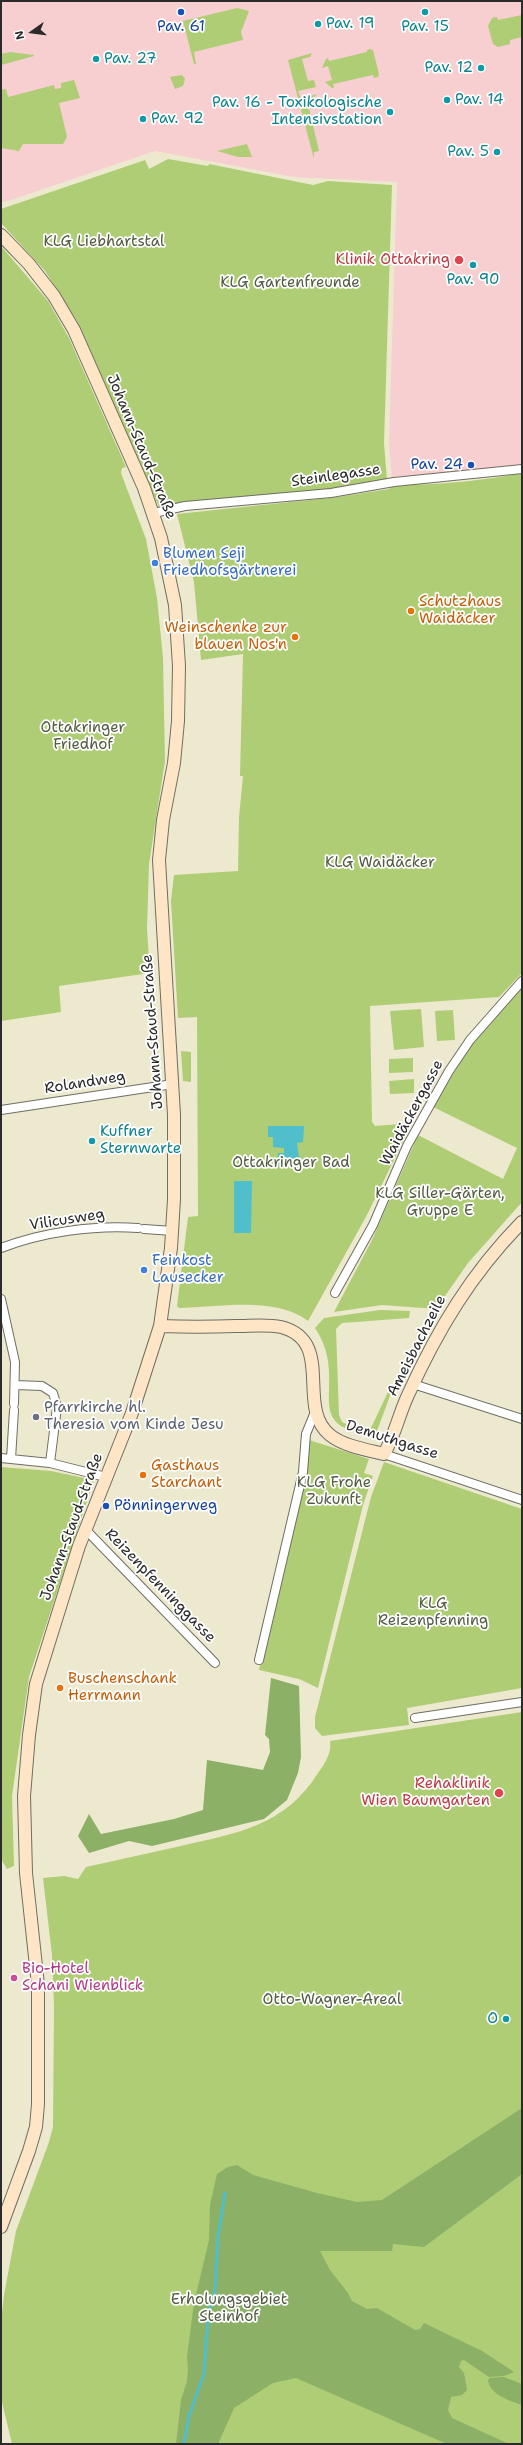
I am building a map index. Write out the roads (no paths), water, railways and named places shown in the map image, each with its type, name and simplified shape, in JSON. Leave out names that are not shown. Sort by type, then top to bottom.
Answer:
[{"type":"street","name":"Johann-Staud-Straße","points":[[1,235],[29,264],[54,296],[74,330],[154,513],[175,605],[179,666],[178,721],[175,756],[163,820],[160,860],[175,1145],[173,1231],[160,1326],[132,1413],[85,1529],[40,1669],[29,1735],[24,1796],[25,1856],[38,1985],[38,2104],[36,2127],[29,2151],[1,2227]]},
{"type":"street","name":"Steinlegasse","points":[[154,513],[185,506],[331,493],[394,482],[522,468]]},
{"type":"street","name":"Waidäckergasse","points":[[335,1293],[373,1225],[407,1146],[449,1071],[470,1040],[522,981]]},
{"type":"street","name":"Rolandweg","points":[[1,1110],[172,1084]]},
{"type":"street","name":"Ameisbachzeile","points":[[384,1454],[391,1442],[413,1384],[453,1307],[480,1268],[522,1222]]},
{"type":"street","name":"Vilicusweg","points":[[1,1248],[43,1236],[78,1230],[120,1227],[173,1231]]},
{"type":"street","points":[[1,1299],[11,1339],[15,1385],[11,1459]]},
{"type":"street","name":"Demuthgasse","points":[[160,1326],[269,1326],[291,1331],[304,1343],[311,1356],[315,1412],[321,1425],[335,1439],[522,1500]]},
{"type":"street","points":[[413,1384],[522,1419]]},
{"type":"street","points":[[15,1385],[42,1386],[53,1393],[57,1407],[50,1463]]},
{"type":"street","points":[[259,1660],[303,1472],[306,1434],[315,1412]]},
{"type":"street","points":[[1,1458],[50,1463],[106,1477]]},
{"type":"street","name":"Reizenpfenninggasse","points":[[85,1529],[215,1663]]},
{"type":"street","points":[[415,1718],[522,1702]]},
{"type":"water","points":[[268,1126],[304,1126],[303,1142],[297,1143],[300,1165],[278,1165],[278,1153],[284,1153],[284,1148],[273,1147],[273,1137],[268,1137]]},
{"type":"water","points":[[234,1181],[252,1181],[251,1233],[234,1233]]},
{"type":"waterway","points":[[184,2444],[189,2416],[204,2374],[208,2318],[215,2291],[218,2237],[225,2193]]},
{"type":"place","name":"Pav. 61","points":[[181,12]]},
{"type":"place","name":"Pav. 15","points":[[425,12]]},
{"type":"place","name":"Pav. 19","points":[[318,24]]},
{"type":"place","name":"Pav. 27","points":[[96,59]]},
{"type":"place","name":"Pav. 12","points":[[481,68]]},
{"type":"place","name":"Pav. 14","points":[[447,100]]},
{"type":"place","name":"Pav. 16 - Toxikologische Intensivstation","points":[[390,112]]},
{"type":"place","name":"Pav. 92","points":[[143,119]]},
{"type":"place","name":"Pav. 5","points":[[497,152]]},
{"type":"place","name":"Klinik Ottakring","points":[[459,260]]},
{"type":"place","name":"Pav. 90","points":[[473,265]]},
{"type":"place","name":"Pav. 24","points":[[471,465]]},
{"type":"place","name":"Blumen Seji Friedhofsgärtnerei","points":[[155,563]]},
{"type":"place","name":"Schutzhaus Waidäcker","points":[[411,611]]},
{"type":"place","name":"Weinschenke zur blauen Nos'n","points":[[295,637]]},
{"type":"place","name":"Kuffner Sternwarte","points":[[92,1141]]},
{"type":"place","name":"Feinkost Lausecker","points":[[144,1270]]},
{"type":"place","name":"Pfarrkirche hl. Theresia vom Kinde Jesu","points":[[36,1417]]},
{"type":"place","name":"Gasthaus Starchant","points":[[143,1475]]},
{"type":"place","name":"Pönningerweg","points":[[106,1506]]},
{"type":"place","name":"Buschenschank Herrmann","points":[[60,1688]]},
{"type":"place","name":"Rehaklinik Wien Baumgarten","points":[[499,1793]]},
{"type":"place","name":"Bio-Hotel Schani Wienblick","points":[[14,1978]]},
{"type":"place","name":"O","points":[[506,2019]]},
{"type":"park label","name":"KLG Liebhartstal","points":[[104,242]]},
{"type":"park label","name":"KLG Gartenfreunde","points":[[290,283]]},
{"type":"park label","name":"Ottakringer Friedhof","points":[[83,736]]},
{"type":"park label","name":"KLG Waidäcker","points":[[380,863]]},
{"type":"park label","name":"Ottakringer Bad","points":[[291,1163]]},
{"type":"park label","name":"KLG Siller-Gärten, Gruppe E","points":[[440,1202]]},
{"type":"park label","name":"KLG Frohe Zukunft","points":[[334,1492]]},
{"type":"park label","name":"KLG Reizenpfenning","points":[[433,1612]]},
{"type":"park label","name":"Otto-Wagner-Areal","points":[[332,2000]]},
{"type":"park label","name":"Erholungsgebiet Steinhof","points":[[229,2308]]}]
